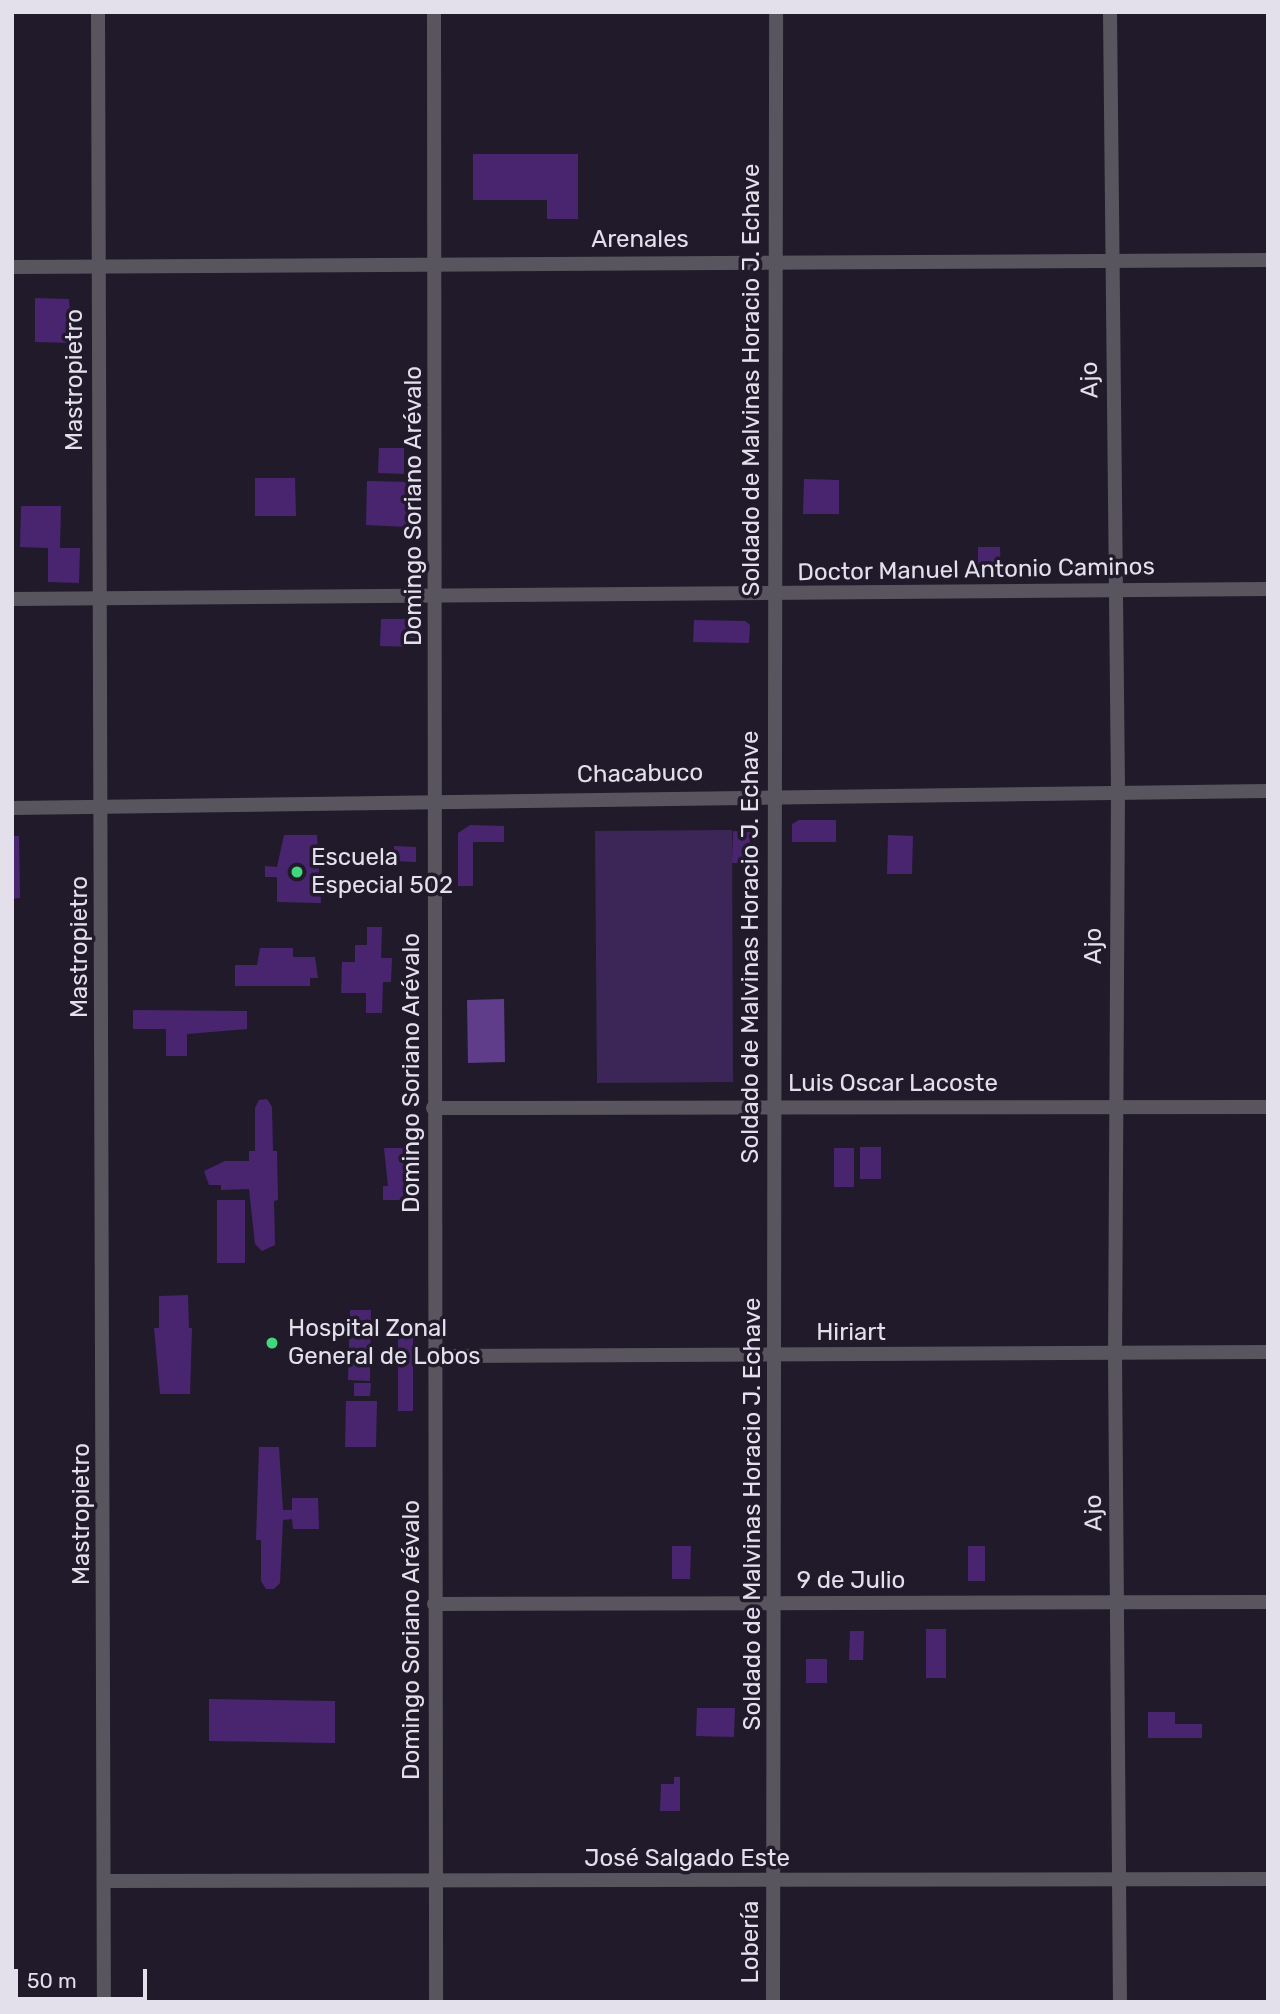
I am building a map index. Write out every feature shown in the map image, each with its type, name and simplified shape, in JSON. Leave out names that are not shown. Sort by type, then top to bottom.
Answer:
[{"type":"street","name":"Mastropietro","points":[[98,12],[97,598],[103,805],[106,1881],[104,2002]]},
{"type":"street","name":"Domingo Soriano Arévalo","points":[[434,12],[437,596],[433,1108],[436,2002]]},
{"type":"street","name":"Soldado de Malvinas Horacio J. Echave","points":[[774,1882],[776,12]]},
{"type":"street","name":"Ajo","points":[[1110,12],[1110,261],[1118,790],[1115,1355],[1120,2002]]},
{"type":"street","name":"Arenales","points":[[12,267],[1268,260]]},
{"type":"street","name":"Doctor Manuel Antonio Caminos","points":[[12,599],[774,596],[1268,589]]},
{"type":"street","name":"Chacabuco","points":[[12,808],[774,794],[1268,791]]},
{"type":"street","name":"Luis Oscar Lacoste","points":[[433,1108],[1268,1107]]},
{"type":"street","name":"Hiriart","points":[[434,1356],[1115,1355],[1268,1352]]},
{"type":"street","name":"9 de Julio","points":[[434,1604],[1268,1602]]},
{"type":"street","name":"José Salgado Este","points":[[106,1881],[774,1882],[1268,1879]]},
{"type":"street","name":"Lobería","points":[[773,2002],[774,1882]]},
{"type":"shaded area","points":[[732,830],[733,1082],[597,1083],[595,831]]},
{"type":"shaded area","points":[[504,999],[505,1062],[468,1063],[467,1000]]},
{"type":"building","points":[[473,154],[578,154],[578,219],[547,219],[547,200],[473,200]]},
{"type":"building","points":[[35,298],[69,299],[72,343],[35,342]]},
{"type":"building","points":[[379,448],[404,448],[404,474],[378,473]]},
{"type":"building","points":[[255,478],[295,478],[296,516],[255,516]]},
{"type":"building","points":[[804,479],[839,480],[839,514],[803,514]]},
{"type":"building","points":[[367,481],[410,482],[408,527],[366,525]]},
{"type":"building","points":[[21,506],[61,506],[60,548],[80,548],[79,583],[48,582],[48,548],[20,547]]},
{"type":"building","points":[[978,547],[1000,547],[1001,573],[978,573]]},
{"type":"building","points":[[381,619],[405,619],[405,627],[417,627],[417,647],[380,646]]},
{"type":"building","points":[[694,620],[745,621],[750,625],[749,643],[693,642]]},
{"type":"building","points":[[799,820],[836,820],[836,842],[792,842],[792,824]]},
{"type":"building","points":[[470,825],[504,826],[504,842],[473,842],[473,886],[458,886],[458,833]]},
{"type":"building","points":[[733,831],[750,832],[750,863],[732,863]]},
{"type":"building","points":[[284,835],[317,835],[321,903],[277,902],[277,877],[265,877],[265,866],[277,867]]},
{"type":"building","points":[[888,835],[913,836],[912,874],[887,874]]},
{"type":"building","points":[[12,836],[19,836],[20,898],[12,899]]},
{"type":"building","points":[[394,846],[416,847],[416,862],[394,861]]},
{"type":"building","points":[[367,927],[382,927],[381,958],[392,958],[391,982],[383,982],[382,1013],[366,1013],[366,993],[341,993],[342,962],[355,962],[355,945],[367,945]]},
{"type":"building","points":[[260,948],[293,948],[293,957],[315,957],[318,978],[310,978],[310,986],[235,986],[235,965],[257,965]]},
{"type":"building","points":[[133,1010],[247,1011],[247,1029],[187,1034],[187,1056],[166,1056],[166,1029],[133,1029]]},
{"type":"building","points":[[267,1099],[272,1107],[273,1151],[277,1151],[278,1200],[274,1201],[275,1245],[262,1251],[255,1244],[249,1189],[221,1190],[221,1185],[209,1185],[204,1171],[225,1161],[249,1161],[249,1151],[255,1151],[255,1108],[259,1100]]},
{"type":"building","points":[[860,1147],[881,1147],[881,1179],[860,1179]]},
{"type":"building","points":[[384,1148],[405,1148],[403,1200],[383,1200],[383,1186],[388,1186]]},
{"type":"building","points":[[834,1148],[854,1148],[854,1187],[834,1187]]},
{"type":"building","points":[[217,1200],[245,1200],[245,1263],[217,1263]]},
{"type":"building","points":[[188,1295],[189,1328],[192,1328],[190,1394],[160,1394],[154,1328],[159,1328],[159,1296]]},
{"type":"building","points":[[350,1310],[371,1310],[370,1381],[348,1380]]},
{"type":"building","points":[[398,1328],[413,1328],[413,1411],[398,1411]]},
{"type":"building","points":[[354,1383],[371,1383],[370,1396],[354,1396]]},
{"type":"building","points":[[346,1401],[377,1401],[376,1447],[345,1447]]},
{"type":"building","points":[[259,1447],[279,1447],[283,1510],[292,1510],[292,1498],[318,1498],[319,1529],[293,1529],[292,1519],[283,1520],[280,1583],[274,1589],[266,1589],[261,1581],[261,1540],[256,1540]]},
{"type":"building","points":[[672,1546],[691,1546],[690,1579],[672,1579]]},
{"type":"building","points":[[968,1546],[985,1546],[985,1581],[968,1581]]},
{"type":"building","points":[[926,1629],[946,1629],[946,1678],[926,1678]]},
{"type":"building","points":[[850,1631],[864,1631],[863,1660],[849,1660]]},
{"type":"building","points":[[806,1659],[827,1659],[827,1683],[806,1683]]},
{"type":"building","points":[[209,1699],[335,1701],[335,1743],[209,1741]]},
{"type":"building","points":[[697,1708],[735,1708],[734,1737],[696,1736]]},
{"type":"building","points":[[1148,1712],[1175,1712],[1175,1724],[1202,1724],[1202,1738],[1148,1738]]},
{"type":"building","points":[[674,1777],[680,1777],[680,1811],[660,1811],[661,1784],[674,1784]]},
{"type":"place","name":"Escuela Especial 502","points":[[297,872]]},
{"type":"place","name":"Hospital Zonal General de Lobos","points":[[272,1343]]}]
